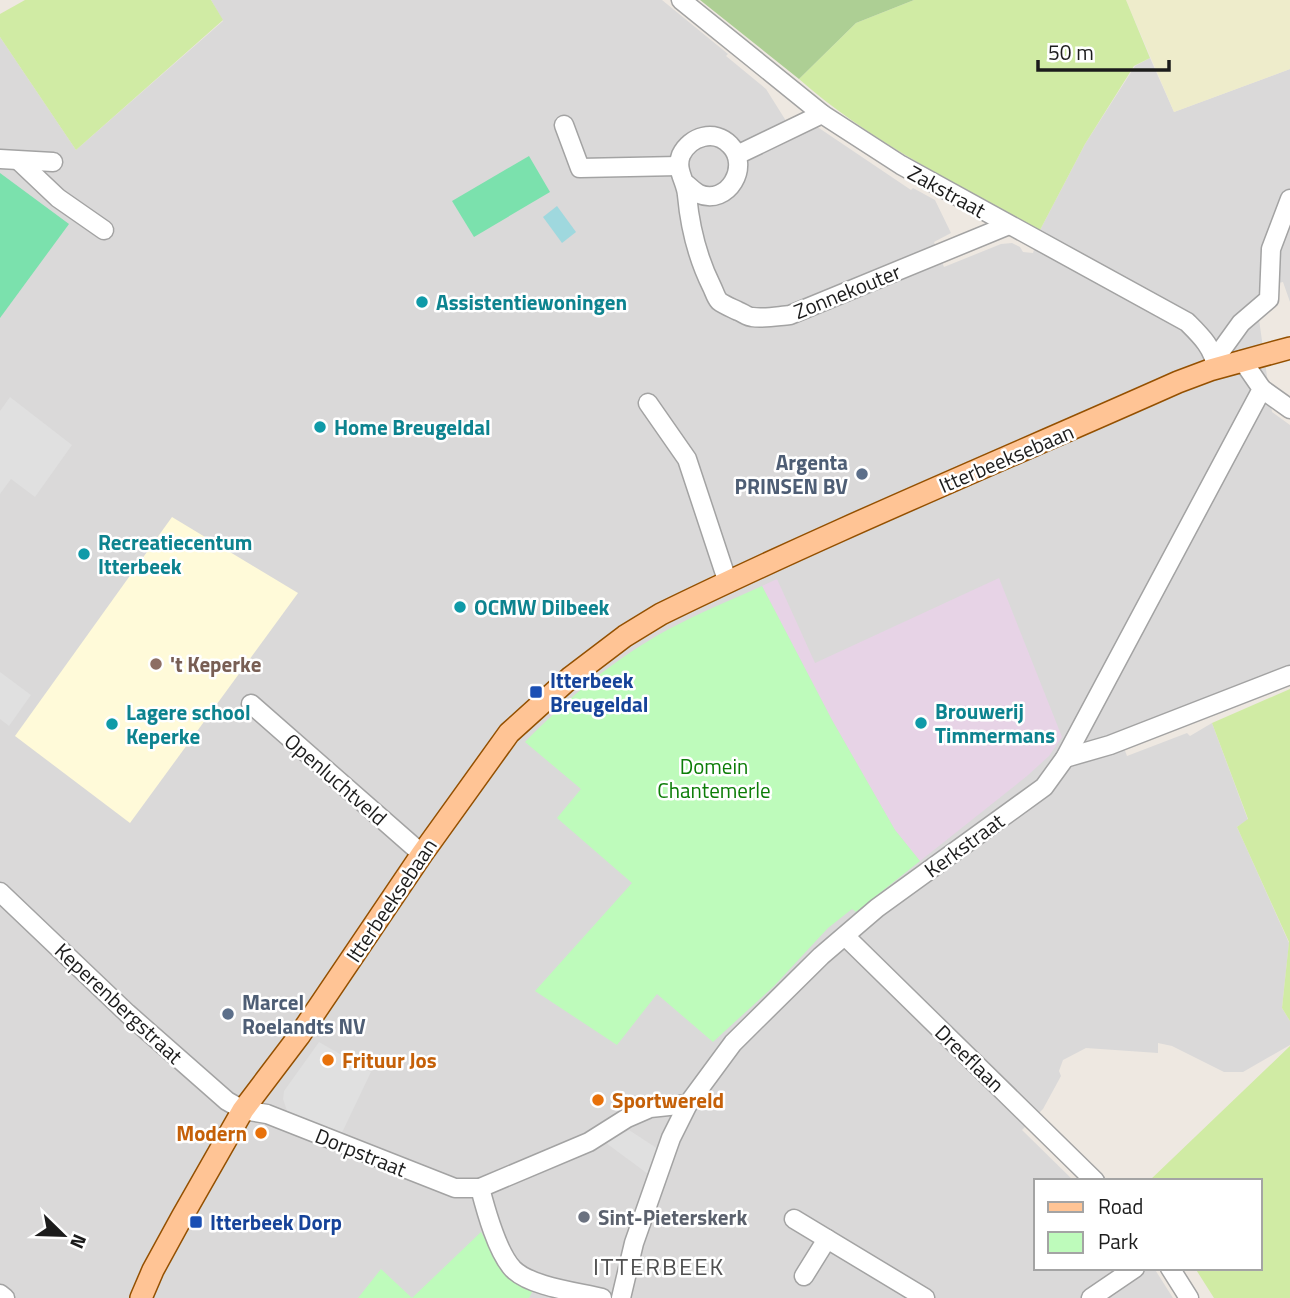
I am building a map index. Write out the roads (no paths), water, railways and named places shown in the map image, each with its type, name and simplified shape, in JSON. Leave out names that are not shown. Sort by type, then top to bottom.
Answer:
[{"type":"main road","name":"Itterbeeksebaan","points":[[141,1298],[181,1217],[243,1110],[299,1036],[422,854],[509,733],[538,705],[625,636],[662,614],[906,500],[971,474],[1216,363],[1242,360],[1290,348]]},
{"type":"street","name":"Zakstraat","points":[[681,0],[822,114],[901,165],[1186,323],[1204,340],[1216,363]]},
{"type":"street","points":[[737,155],[822,114]]},
{"type":"street","points":[[564,125],[580,168],[679,166],[681,156],[690,143],[709,136],[723,139],[731,146],[737,155],[739,169],[730,188],[719,194],[698,194],[686,184]]},
{"type":"street","points":[[0,159],[53,162]]},
{"type":"street","points":[[20,162],[58,198],[104,230]]},
{"type":"street","name":"Zonnekouter","points":[[679,166],[686,184],[689,218],[699,261],[718,301],[751,318],[790,315],[1009,225]]},
{"type":"street","points":[[1216,363],[1241,323],[1269,299],[1271,249],[1290,200]]},
{"type":"street","points":[[1242,360],[1262,389],[1290,409]]},
{"type":"street","name":"Kerkstraat","points":[[621,1298],[634,1243],[651,1192],[671,1138],[688,1104],[733,1042],[821,956],[877,908],[1044,787],[1065,758],[1262,389]]},
{"type":"street","points":[[648,404],[687,459],[728,583]]},
{"type":"street","points":[[1065,758],[1110,746],[1290,675]]},
{"type":"street","name":"Openluchtveld","points":[[251,704],[422,854]]},
{"type":"street","name":"Keperenbergstraat","points":[[0,892],[127,1013],[228,1101],[243,1110]]},
{"type":"street","name":"Dreeflaan","points":[[845,936],[1093,1179]]},
{"type":"street","name":"Dorpstraat","points":[[243,1110],[267,1114],[455,1188],[480,1188],[589,1142],[627,1118],[650,1108],[688,1104]]},
{"type":"street","points":[[480,1188],[495,1237],[513,1269],[554,1287],[602,1298]]},
{"type":"street","points":[[794,1219],[919,1296]]},
{"type":"street","points":[[804,1276],[827,1239]]},
{"type":"street","points":[[1091,1298],[1132,1270]]},
{"type":"street","points":[[1171,1270],[1189,1298]]},
{"type":"street","points":[[0,1294],[5,1298]]},
{"type":"water","points":[[557,206],[576,232],[562,243],[543,217]]},
{"type":"place","name":"Assistentiewoningen","points":[[422,302]]},
{"type":"place","name":"Home Breugeldal","points":[[320,427]]},
{"type":"place","name":"Argenta PRINSEN BV","points":[[862,474]]},
{"type":"place","name":"Recreatiecentum Itterbeek","points":[[84,554]]},
{"type":"place","name":"OCMW Dilbeek","points":[[460,607]]},
{"type":"place","name":"'t Keperke","points":[[156,664]]},
{"type":"place","name":"Itterbeek Breugeldal","points":[[536,692]]},
{"type":"place","name":"Brouwerij Timmermans","points":[[921,723]]},
{"type":"place","name":"Lagere school Keperke","points":[[112,724]]},
{"type":"place","name":"Marcel Roelandts NV","points":[[228,1014]]},
{"type":"place","name":"Frituur Jos","points":[[328,1060]]},
{"type":"place","name":"Sportwereld","points":[[598,1100]]},
{"type":"place","name":"Modern","points":[[261,1133]]},
{"type":"place","name":"Sint-Pieterskerk","points":[[584,1217]]},
{"type":"place","name":"Itterbeek Dorp","points":[[196,1222]]},
{"type":"district","name":"ITTERBEEK","points":[[659,1266]]},
{"type":"park label","name":"Domein Chantemerle","points":[[714,778]]}]
